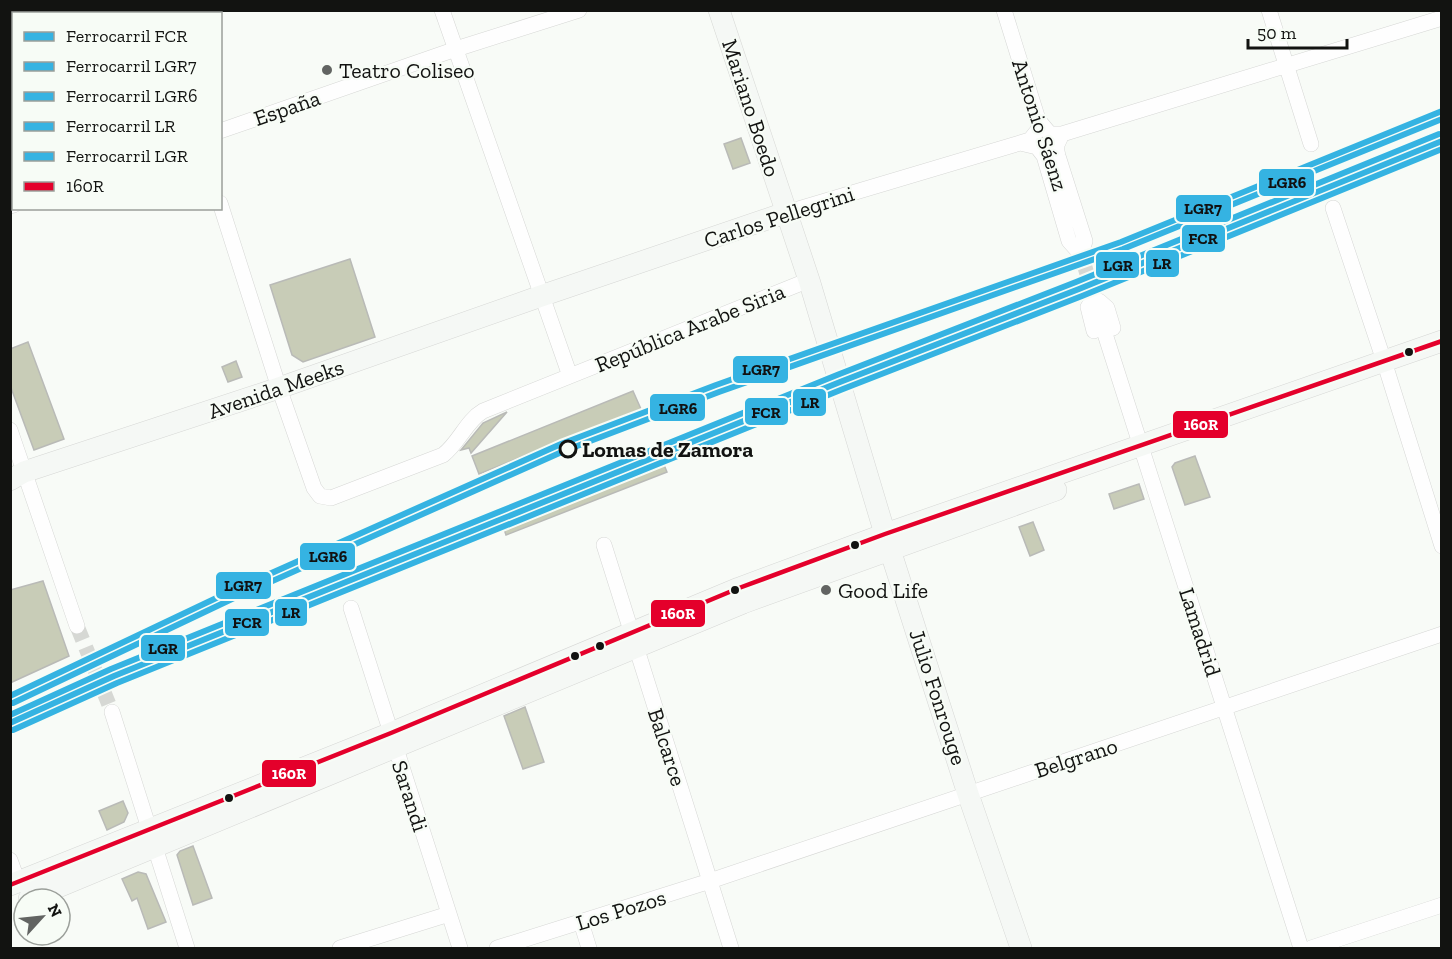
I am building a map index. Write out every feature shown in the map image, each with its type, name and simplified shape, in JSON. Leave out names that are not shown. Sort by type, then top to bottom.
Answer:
[{"type":"street","points":[[442,10],[570,376]]},
{"type":"street","name":"España","points":[[222,130],[456,49],[579,10]]},
{"type":"street","name":"Mariano Boedo","points":[[720,10],[785,213],[809,280],[838,376]]},
{"type":"street","name":"Antonio Sáenz","points":[[1004,10],[1077,240]]},
{"type":"street","points":[[1269,10],[1311,144]]},
{"type":"street","points":[[1039,121],[1050,134],[1062,134],[1442,18]]},
{"type":"street","points":[[1020,143],[1035,136],[1039,121]]},
{"type":"street","name":"Antonio Sáenz","points":[[1020,143],[1037,147],[1044,156],[1069,241],[1077,250],[1083,248],[1085,241],[1058,156],[1057,141],[1062,134]]},
{"type":"street","name":"Carlos Pellegrini","points":[[541,296],[785,213],[1020,143]]},
{"type":"street","points":[[1333,208],[1442,546]]},
{"type":"street","points":[[222,209],[279,388]]},
{"type":"street","name":"República Arabe Siria","points":[[279,388],[314,488],[320,496],[331,498],[443,455],[453,447],[476,415],[809,280]]},
{"type":"street","name":"Avenida Meeks","points":[[17,476],[279,388],[541,296]]},
{"type":"street","name":"Lamadrid","points":[[1099,301],[1107,308],[1141,449],[1089,314],[1088,307],[1091,303],[1099,301]]},
{"type":"street","name":"Lamadrid","points":[[1099,315],[1301,948]]},
{"type":"street","points":[[1386,368],[1442,341]]},
{"type":"street","points":[[32,887],[393,741],[634,639],[743,603],[888,542],[1141,449],[1386,368],[1442,356]]},
{"type":"street","name":"Julio Fonrouge","points":[[838,376],[968,794],[1021,948]]},
{"type":"street","points":[[10,430],[17,476],[77,626]]},
{"type":"street","name":"Balcarce","points":[[604,545],[731,948]]},
{"type":"street","name":"Sarandi","points":[[351,608],[459,948]]},
{"type":"street","name":"Belgrano","points":[[710,881],[1442,634]]},
{"type":"street","points":[[112,712],[187,948]]},
{"type":"street","points":[[10,860],[18,887]]},
{"type":"street","name":"Los Pozos","points":[[497,948],[710,881]]},
{"type":"street","points":[[1311,948],[1442,905]]},
{"type":"street","points":[[340,948],[449,914]]},
{"type":"street","points":[[581,922],[589,948]]},
{"type":"building","points":[[741,138],[750,163],[733,169],[724,144]]},
{"type":"building","points":[[350,259],[375,337],[303,362],[292,355],[270,285]]},
{"type":"building","points":[[28,342],[64,439],[34,450],[10,385],[10,349]]},
{"type":"building","points":[[236,361],[242,377],[228,382],[222,367]]},
{"type":"building","points":[[633,391],[641,409],[479,474],[472,456]]},
{"type":"building","points":[[507,412],[471,453],[469,448],[461,450],[483,423]]},
{"type":"building","points":[[1195,456],[1210,497],[1185,505],[1172,467],[1175,463]]},
{"type":"building","points":[[662,460],[667,472],[506,535],[502,523]]},
{"type":"building","points":[[1139,484],[1144,499],[1114,509],[1109,494]]},
{"type":"building","points":[[1033,522],[1044,550],[1030,556],[1019,527]]},
{"type":"building","points":[[43,581],[69,656],[10,683],[10,590]]},
{"type":"building","points":[[525,707],[544,762],[523,769],[504,716]]},
{"type":"building","points":[[123,801],[128,813],[124,822],[107,830],[99,811]]},
{"type":"building","points":[[193,846],[212,898],[193,905],[177,855],[180,851]]},
{"type":"building","points":[[138,872],[146,874],[166,922],[148,929],[137,898],[132,901],[122,879]]},
{"type":"tunnel","points":[[1077,240],[1099,315]]},
{"type":"tunnel","points":[[77,626],[112,712]]},
{"type":"rail line","name":"LGR7","points":[[10,696],[229,592],[561,444],[716,385],[1121,242],[1442,111]]},
{"type":"rail line","name":"LGR6","points":[[13,703],[232,599],[564,451],[719,392],[1123,249],[1442,119]]},
{"type":"rail line","name":"LGR","points":[[10,715],[111,669],[1439,134]]},
{"type":"rail line","name":"FCR","points":[[10,723],[114,676],[1442,141]]},
{"type":"rail line","name":"LR","points":[[13,730],[117,683],[1442,149]]},
{"type":"transit line","name":"160R","points":[[10,885],[391,733],[739,588],[885,534],[1442,341]]},
{"type":"place","name":"Teatro Coliseo","points":[[327,70]]},
{"type":"place","name":"Lomas de Zamora","points":[[568,449]]},
{"type":"place","name":"Good Life","points":[[826,590]]}]
